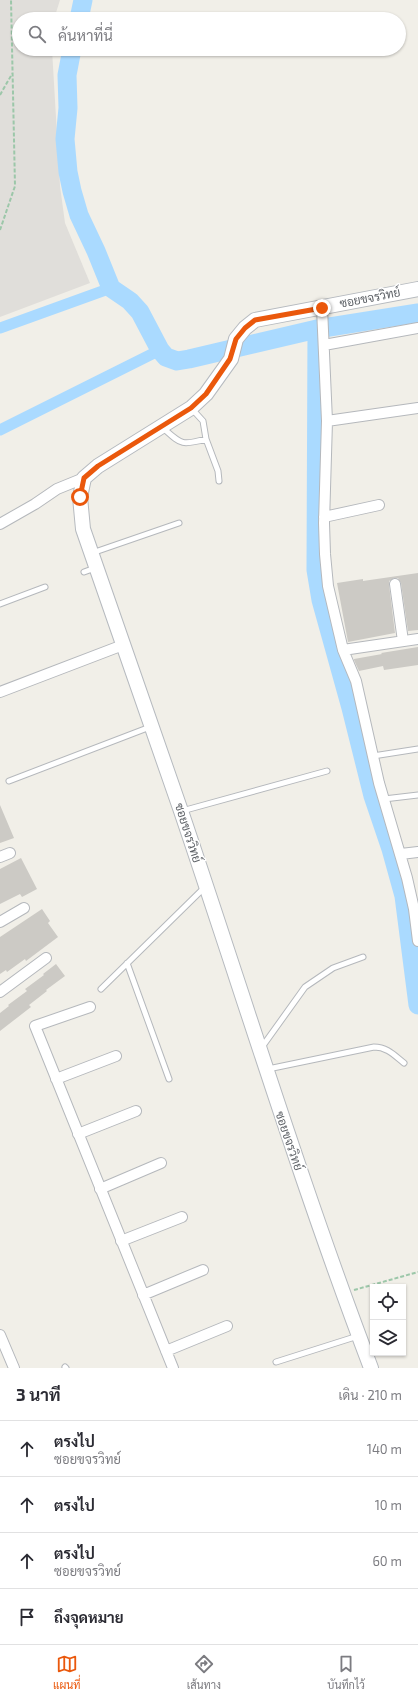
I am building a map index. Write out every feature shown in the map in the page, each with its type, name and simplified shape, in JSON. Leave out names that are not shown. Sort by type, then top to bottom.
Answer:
[{"type":"street","name":"ซอยขจรวิทย์","points":[[191,408],[206,394],[230,359],[236,339],[245,328],[255,320],[322,312],[418,289]]},
{"type":"street","points":[[322,312],[327,421],[324,516],[328,586],[343,650],[356,681],[373,756],[414,909],[418,941]]},
{"type":"street","points":[[324,345],[418,328]]},
{"type":"street","points":[[0,524],[35,504],[56,489],[84,478],[98,466],[191,408]]},
{"type":"street","points":[[327,421],[418,408]]},
{"type":"street","name":"ซอยขจรวิทย์","points":[[84,478],[80,497],[83,529],[91,553],[90,570],[123,644],[181,812],[265,1070],[371,1368]]},
{"type":"street","points":[[324,516],[378,505]]},
{"type":"street","points":[[395,584],[403,641]]},
{"type":"street","points":[[343,650],[418,639]]},
{"type":"street","points":[[0,692],[123,644]]},
{"type":"street","points":[[400,854],[418,852]]},
{"type":"street","points":[[0,857],[10,853]]},
{"type":"street","points":[[0,922],[24,908]]},
{"type":"street","points":[[0,992],[46,958]]},
{"type":"street","points":[[90,1007],[35,1026],[173,1368]]},
{"type":"street","points":[[56,1079],[116,1056]]},
{"type":"street","points":[[78,1134],[136,1111]]},
{"type":"street","points":[[100,1189],[161,1163]]},
{"type":"street","points":[[121,1241],[182,1217]]},
{"type":"street","points":[[143,1295],[203,1270]]},
{"type":"street","points":[[166,1351],[226,1326]]},
{"type":"street","points":[[0,1335],[14,1368]]},
{"type":"lane","points":[[191,408],[203,421],[206,439],[218,470],[219,481]]},
{"type":"lane","points":[[161,427],[179,442],[186,443],[206,439]]},
{"type":"lane","points":[[91,553],[180,523]]},
{"type":"lane","points":[[0,604],[45,587]]},
{"type":"lane","points":[[10,781],[151,726]]},
{"type":"lane","points":[[373,756],[418,749]]},
{"type":"lane","points":[[181,812],[327,772]]},
{"type":"lane","points":[[384,799],[418,795]]},
{"type":"lane","points":[[101,989],[205,886]]},
{"type":"lane","points":[[259,1051],[304,987],[333,968],[363,957]]},
{"type":"lane","points":[[127,963],[169,1079]]},
{"type":"lane","points":[[265,1070],[374,1047],[380,1047],[387,1050],[404,1063]]},
{"type":"lane","points":[[276,1362],[359,1336]]},
{"type":"path","points":[[11,0],[12,36]]},
{"type":"path","points":[[0,230],[15,186],[13,56]]},
{"type":"path","points":[[0,95],[13,73]]},
{"type":"path","points":[[344,1293],[418,1272]]},
{"type":"shaded area","points":[[0,0],[60,0],[56,12],[12,12],[12,56],[52,56],[60,186],[65,223],[90,283],[0,317]]},
{"type":"building","points":[[418,573],[418,630],[408,631],[401,583],[398,578],[394,578],[389,581],[389,585],[395,633],[348,642],[337,583],[363,579],[363,581]]},
{"type":"building","points":[[418,647],[418,665],[384,670],[383,666],[359,671],[354,660],[382,654],[381,653]]},
{"type":"building","points":[[0,805],[14,838],[0,843]]},
{"type":"building","points":[[21,858],[37,889],[22,897],[20,894],[0,904],[0,869]]},
{"type":"building","points":[[42,909],[50,921],[48,923],[58,937],[26,961],[25,959],[7,972],[6,970],[0,974],[0,937]]},
{"type":"building","points":[[56,964],[65,976],[29,1005],[31,1007],[0,1031],[0,1013],[27,991],[25,989]]},
{"type":"waterway","points":[[80,12],[83,0]]},
{"type":"waterway","points":[[71,56],[67,75],[68,108],[65,139],[68,172],[79,215],[111,288],[130,301],[140,312],[160,350],[166,357],[177,361],[189,359],[317,329],[418,313]]},
{"type":"waterway","points":[[0,328],[111,288]]},
{"type":"waterway","points":[[317,329],[316,570],[321,600],[351,708],[373,796],[391,849],[404,896],[418,1005]]},
{"type":"waterway","points":[[0,430],[160,350]]},
{"type":"route","points":[[80,497],[84,478],[98,466],[191,408],[206,394],[230,359],[236,339],[245,328],[255,320],[322,308]]}]
